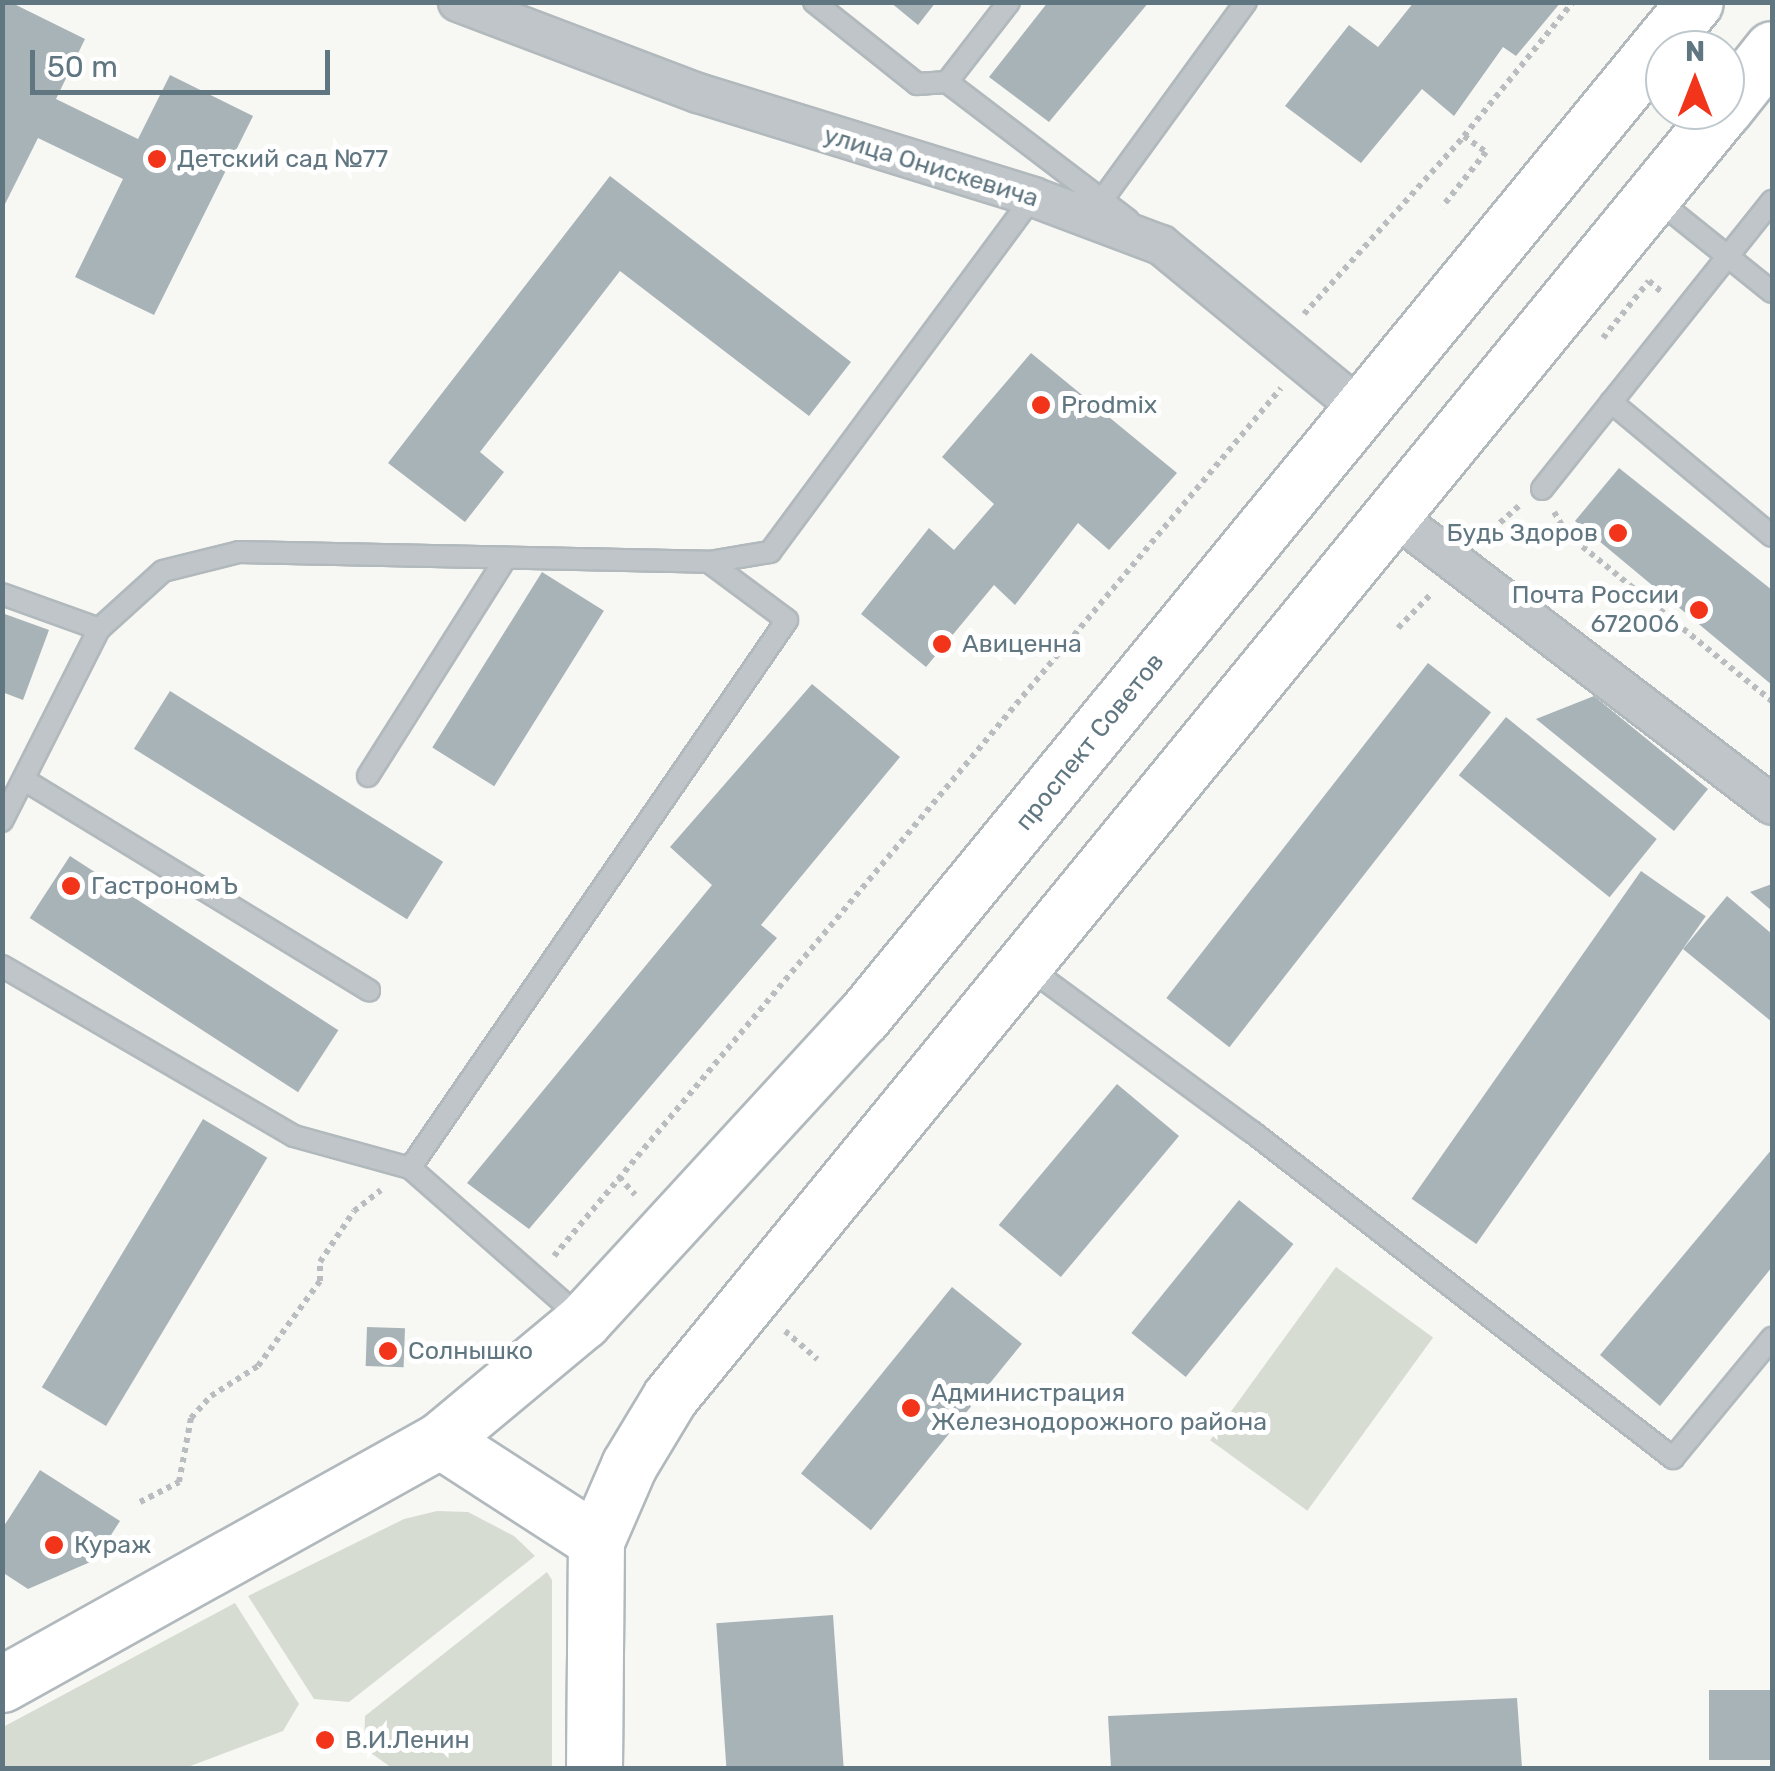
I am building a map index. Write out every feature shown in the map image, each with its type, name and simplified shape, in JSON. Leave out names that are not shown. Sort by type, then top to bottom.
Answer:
[{"type":"main road","name":"проспект Советов","points":[[2,1684],[440,1440],[584,1321],[863,1017],[1695,2]]},
{"type":"main road","points":[[1745,83],[1772,49]]},
{"type":"main road","points":[[594,1768],[596,1541],[629,1465],[670,1397],[1707,130]]},
{"type":"main road","points":[[440,1440],[596,1541]]},
{"type":"street","name":"улица Онискевича","points":[[458,2],[698,94],[1033,197],[1162,245],[1361,409]]},
{"type":"street","points":[[1393,514],[1772,805]]},
{"type":"lane","points":[[814,2],[917,84],[948,82],[1162,245]]},
{"type":"lane","points":[[948,82],[1008,2]]},
{"type":"lane","points":[[1102,200],[1246,2]]},
{"type":"lane","points":[[1654,196],[1772,292]]},
{"type":"lane","points":[[2,822],[99,629],[163,572],[239,552],[709,562],[770,552],[1033,197]]},
{"type":"lane","points":[[1542,489],[1772,200]]},
{"type":"lane","points":[[1611,402],[1772,536]]},
{"type":"lane","points":[[368,776],[506,558]]},
{"type":"lane","points":[[410,1168],[787,620],[709,562]]},
{"type":"lane","points":[[2,594],[99,629]]},
{"type":"lane","points":[[26,780],[370,990]]},
{"type":"lane","points":[[2,966],[294,1136],[410,1168],[584,1321]]},
{"type":"lane","points":[[1026,966],[1251,1131],[1672,1458],[1772,1338]]},
{"type":"path","points":[[536,1278],[1305,359],[1327,329],[1303,313],[1464,136],[1572,2]]},
{"type":"path","points":[[1442,207],[1486,152],[1464,136]]},
{"type":"path","points":[[1603,338],[1638,296]]},
{"type":"path","points":[[1542,489],[1567,534],[1772,701]]},
{"type":"path","points":[[140,1502],[178,1482],[190,1418],[211,1396],[258,1366],[320,1281],[320,1262],[354,1211],[410,1168]]},
{"type":"shaded area","points":[[1336,1267],[1433,1338],[1307,1511],[1210,1440]]},
{"type":"shaded area","points":[[437,1511],[468,1512],[514,1536],[535,1556],[349,1702],[314,1699],[248,1596],[404,1519]]},
{"type":"shaded area","points":[[547,1572],[552,1580],[552,1768],[392,1768],[364,1748],[365,1716]]},
{"type":"shaded area","points":[[235,1603],[299,1704],[283,1731],[185,1768],[3,1768],[3,1727]]},
{"type":"building","name":"Детский сад №77","points":[[10,2],[85,39],[56,99],[138,139],[170,75],[253,116],[154,315],[75,277],[123,179],[38,138],[2,210],[2,5]]},
{"type":"building","points":[[890,2],[936,2],[918,25]]},
{"type":"building","points":[[1048,2],[1149,2],[1049,122],[989,77]]},
{"type":"building","points":[[1414,2],[1561,2],[1516,56],[1503,47],[1454,116],[1422,89],[1361,163],[1285,106],[1349,25],[1378,47]]},
{"type":"building","points":[[610,176],[851,362],[809,416],[620,271],[480,452],[504,472],[465,522],[388,463]]},
{"type":"building","points":[[1031,353],[1177,473],[1109,550],[1078,523],[1015,605],[994,585],[926,667],[861,614],[929,528],[954,550],[994,504],[942,457]]},
{"type":"building","points":[[1619,468],[1772,590],[1772,685],[1575,521]]},
{"type":"building","points":[[542,572],[604,611],[494,786],[432,748]]},
{"type":"building","points":[[2,613],[49,630],[23,700],[2,692]]},
{"type":"building","points":[[1428,663],[1491,712],[1229,1047],[1166,998]]},
{"type":"building","points":[[812,684],[900,757],[761,925],[777,938],[529,1229],[467,1183],[712,885],[670,847]]},
{"type":"building","points":[[170,691],[443,862],[407,919],[134,749]]},
{"type":"building","points":[[1594,696],[1708,789],[1674,831],[1536,719]]},
{"type":"building","points":[[1506,717],[1657,839],[1610,897],[1459,775]]},
{"type":"building","points":[[70,856],[338,1030],[298,1092],[30,918]]},
{"type":"building","points":[[1641,871],[1706,916],[1476,1244],[1412,1199]]},
{"type":"building","points":[[1772,884],[1772,911],[1750,892]]},
{"type":"building","points":[[1727,896],[1772,934],[1772,1022],[1683,949]]},
{"type":"building","points":[[1117,1084],[1179,1136],[1061,1277],[999,1225]]},
{"type":"building","points":[[203,1119],[267,1158],[106,1426],[42,1387]]},
{"type":"building","points":[[1772,1149],[1772,1267],[1660,1406],[1600,1355]]},
{"type":"building","points":[[1239,1200],[1293,1244],[1186,1377],[1131,1333]]},
{"type":"building","name":"Администрация Железнодорожного района","points":[[952,1287],[1022,1344],[871,1530],[801,1474]]},
{"type":"building","points":[[367,1327],[405,1328],[404,1367],[366,1366]]},
{"type":"building","name":"Кураж","points":[[40,1470],[120,1521],[95,1560],[28,1589],[2,1572],[2,1529]]},
{"type":"building","points":[[833,1615],[844,1768],[726,1768],[716,1623]]},
{"type":"building","points":[[1709,1690],[1772,1690],[1772,1760],[1709,1760]]},
{"type":"building","points":[[1517,1698],[1522,1768],[1111,1768],[1108,1716]]},
{"type":"place","name":"Детский сад №77","points":[[157,159]]},
{"type":"place","name":"Prodmix","points":[[1041,405]]},
{"type":"place","name":"Будь Здоров","points":[[1618,533]]},
{"type":"place","name":"Почта России 672006","points":[[1699,610]]},
{"type":"place","name":"Авиценна","points":[[942,644]]},
{"type":"place","name":"ГастрономЪ","points":[[71,886]]},
{"type":"place","name":"Солнышко","points":[[388,1351]]},
{"type":"place","name":"Администрация Железнодорожного района","points":[[911,1408]]},
{"type":"place","name":"Кураж","points":[[54,1545]]},
{"type":"place","name":"В.И.Ленин","points":[[325,1740]]}]
